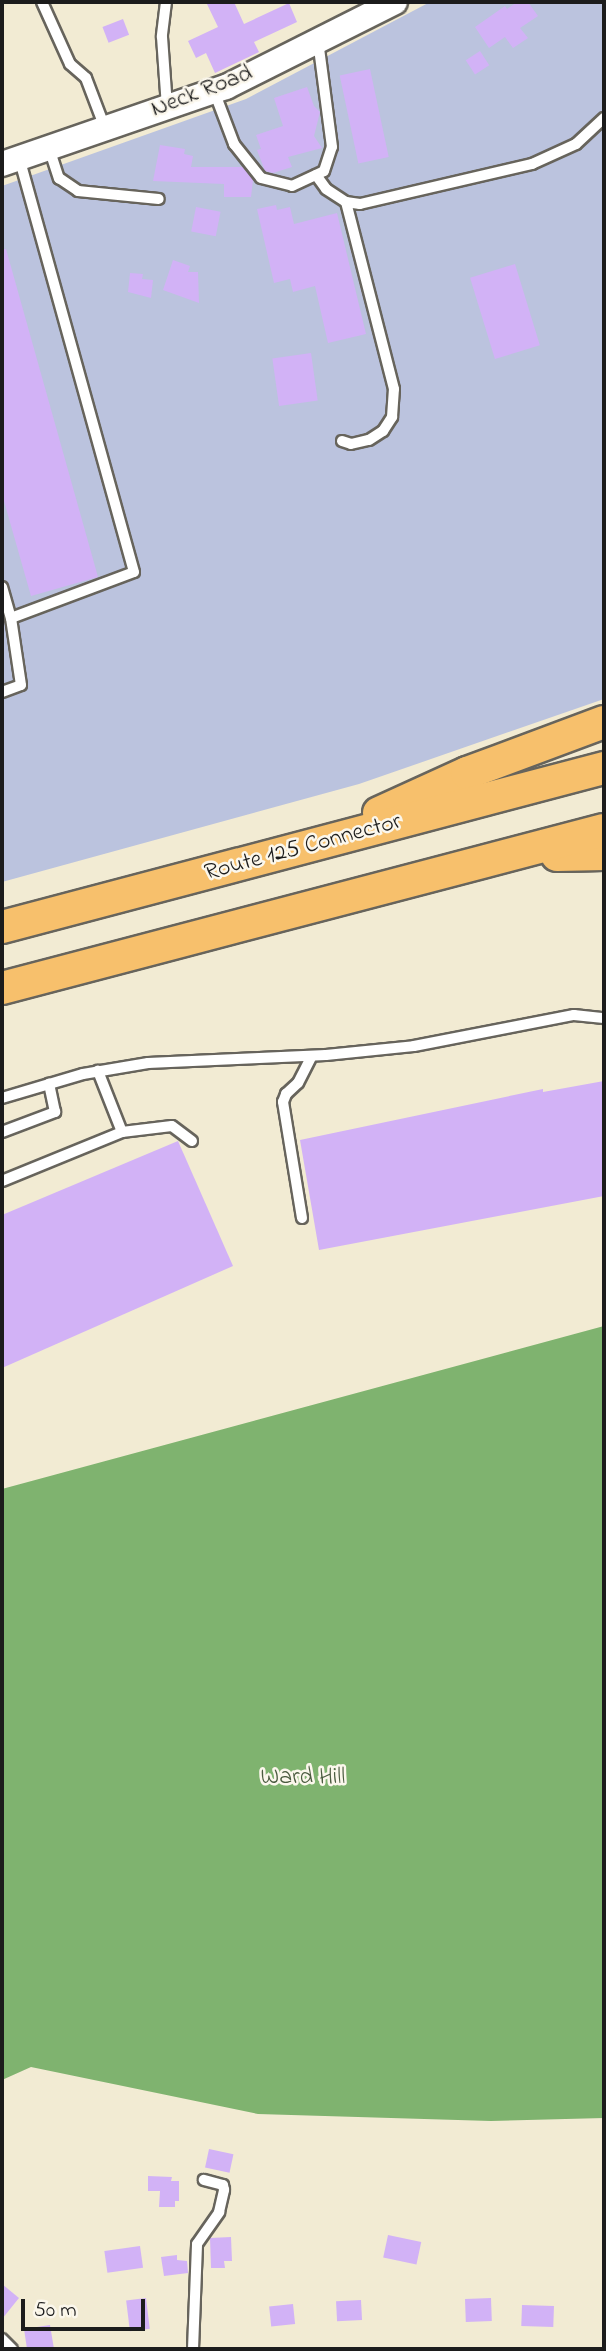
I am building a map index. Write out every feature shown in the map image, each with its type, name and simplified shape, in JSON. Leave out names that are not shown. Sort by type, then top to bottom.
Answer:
[{"type":"highway","points":[[308,847],[467,773],[604,723]]},
{"type":"highway","name":"Route 125 Connector","points":[[2,927],[604,768]]},
{"type":"highway","points":[[2,988],[604,830]]},
{"type":"highway","points":[[503,858],[604,854]]},
{"type":"street","name":"Neck Road","points":[[11,160],[214,91],[395,2]]},
{"type":"lane","points":[[43,2],[70,64],[86,78],[105,128]]},
{"type":"lane","points":[[166,2],[162,37],[167,107]]},
{"type":"lane","points":[[214,91],[234,144],[261,178],[292,186],[316,175],[324,171],[332,147],[318,40]]},
{"type":"lane","points":[[316,175],[326,189],[346,202],[360,204],[532,164],[576,144],[604,118]]},
{"type":"lane","points":[[49,147],[59,178],[78,191],[159,199]]},
{"type":"lane","points":[[11,160],[134,572],[11,618]]},
{"type":"lane","points":[[342,441],[351,444],[369,440],[383,431],[393,416],[394,390],[346,202]]},
{"type":"lane","points":[[2,587],[11,618],[21,685],[2,692]]},
{"type":"lane","points":[[2,1098],[98,1071],[148,1063],[312,1056],[414,1046],[574,1015],[604,1018]]},
{"type":"lane","points":[[302,1218],[284,1102],[312,1056]]},
{"type":"lane","points":[[98,1071],[122,1132]]},
{"type":"lane","points":[[2,1132],[55,1112],[49,1084]]},
{"type":"lane","points":[[2,1181],[122,1132],[172,1126],[192,1141]]},
{"type":"lane","points":[[193,2349],[197,2244],[219,2212],[224,2190],[223,2185],[204,2180]]},
{"type":"lane","points":[[2,2339],[12,2349]]},
{"type":"shaded area","points":[[430,2],[604,2],[604,699],[359,784],[2,882],[2,186],[246,99]]},
{"type":"green space","name":"Ward Hill","points":[[604,1326],[604,2118],[491,2121],[258,2114],[31,2067],[2,2080],[2,1489]]},
{"type":"building","points":[[206,2],[234,2],[244,24],[289,3],[297,22],[254,42],[259,52],[215,73],[206,53],[196,58],[188,41],[218,27]]},
{"type":"building","points":[[517,2],[528,2],[538,16],[520,28],[528,38],[513,48],[505,37],[489,48],[475,27],[505,6],[507,9]]},
{"type":"building","points":[[123,19],[129,35],[109,43],[102,27]]},
{"type":"building","points":[[480,51],[489,65],[475,75],[466,60]]},
{"type":"building","points":[[370,69],[389,157],[358,163],[340,75]]},
{"type":"building","points":[[307,87],[314,106],[320,112],[314,136],[322,148],[288,157],[292,167],[273,173],[265,171],[257,150],[261,149],[256,135],[283,126],[274,98]]},
{"type":"building","points":[[160,145],[185,149],[184,154],[193,156],[191,167],[243,167],[253,180],[251,197],[224,197],[224,184],[153,181]]},
{"type":"building","points":[[276,205],[277,210],[290,207],[294,224],[337,213],[366,334],[328,343],[315,286],[293,292],[290,279],[274,283],[257,209]]},
{"type":"building","points":[[196,207],[221,212],[216,236],[191,232]]},
{"type":"building","points":[[2,249],[6,249],[98,577],[31,596],[2,494]]},
{"type":"building","points":[[173,260],[190,266],[188,272],[198,272],[199,303],[163,290]]},
{"type":"building","points":[[515,264],[540,345],[495,359],[470,278]]},
{"type":"building","points":[[130,273],[143,274],[142,279],[153,280],[151,298],[128,292]]},
{"type":"building","points":[[311,353],[318,401],[279,406],[272,358]]},
{"type":"building","points":[[604,1081],[604,1196],[319,1250],[300,1140],[543,1089],[543,1092]]},
{"type":"building","points":[[178,1141],[233,1266],[2,1368],[2,1215]]},
{"type":"building","points":[[209,2149],[233,2154],[230,2173],[205,2168]]},
{"type":"building","points":[[148,2176],[172,2177],[171,2181],[179,2181],[179,2201],[175,2201],[175,2207],[159,2207],[160,2191],[148,2191]]},
{"type":"building","points":[[388,2235],[421,2242],[416,2265],[383,2257]]},
{"type":"building","points":[[231,2237],[232,2261],[224,2261],[225,2268],[211,2268],[210,2238]]},
{"type":"building","points":[[140,2246],[143,2268],[107,2273],[104,2251]]},
{"type":"building","points":[[177,2255],[177,2260],[187,2261],[188,2273],[164,2276],[161,2257]]},
{"type":"building","points":[[2,2284],[19,2298],[2,2319]]},
{"type":"building","points":[[146,2298],[150,2329],[130,2331],[126,2300]]},
{"type":"building","points":[[491,2298],[492,2321],[466,2322],[465,2299]]},
{"type":"building","points":[[361,2300],[362,2320],[337,2321],[336,2301]]},
{"type":"building","points":[[293,2304],[295,2324],[271,2326],[269,2307]]},
{"type":"building","points":[[522,2305],[554,2306],[553,2327],[521,2326]]},
{"type":"building","points":[[50,2325],[54,2349],[27,2349],[24,2329]]}]
